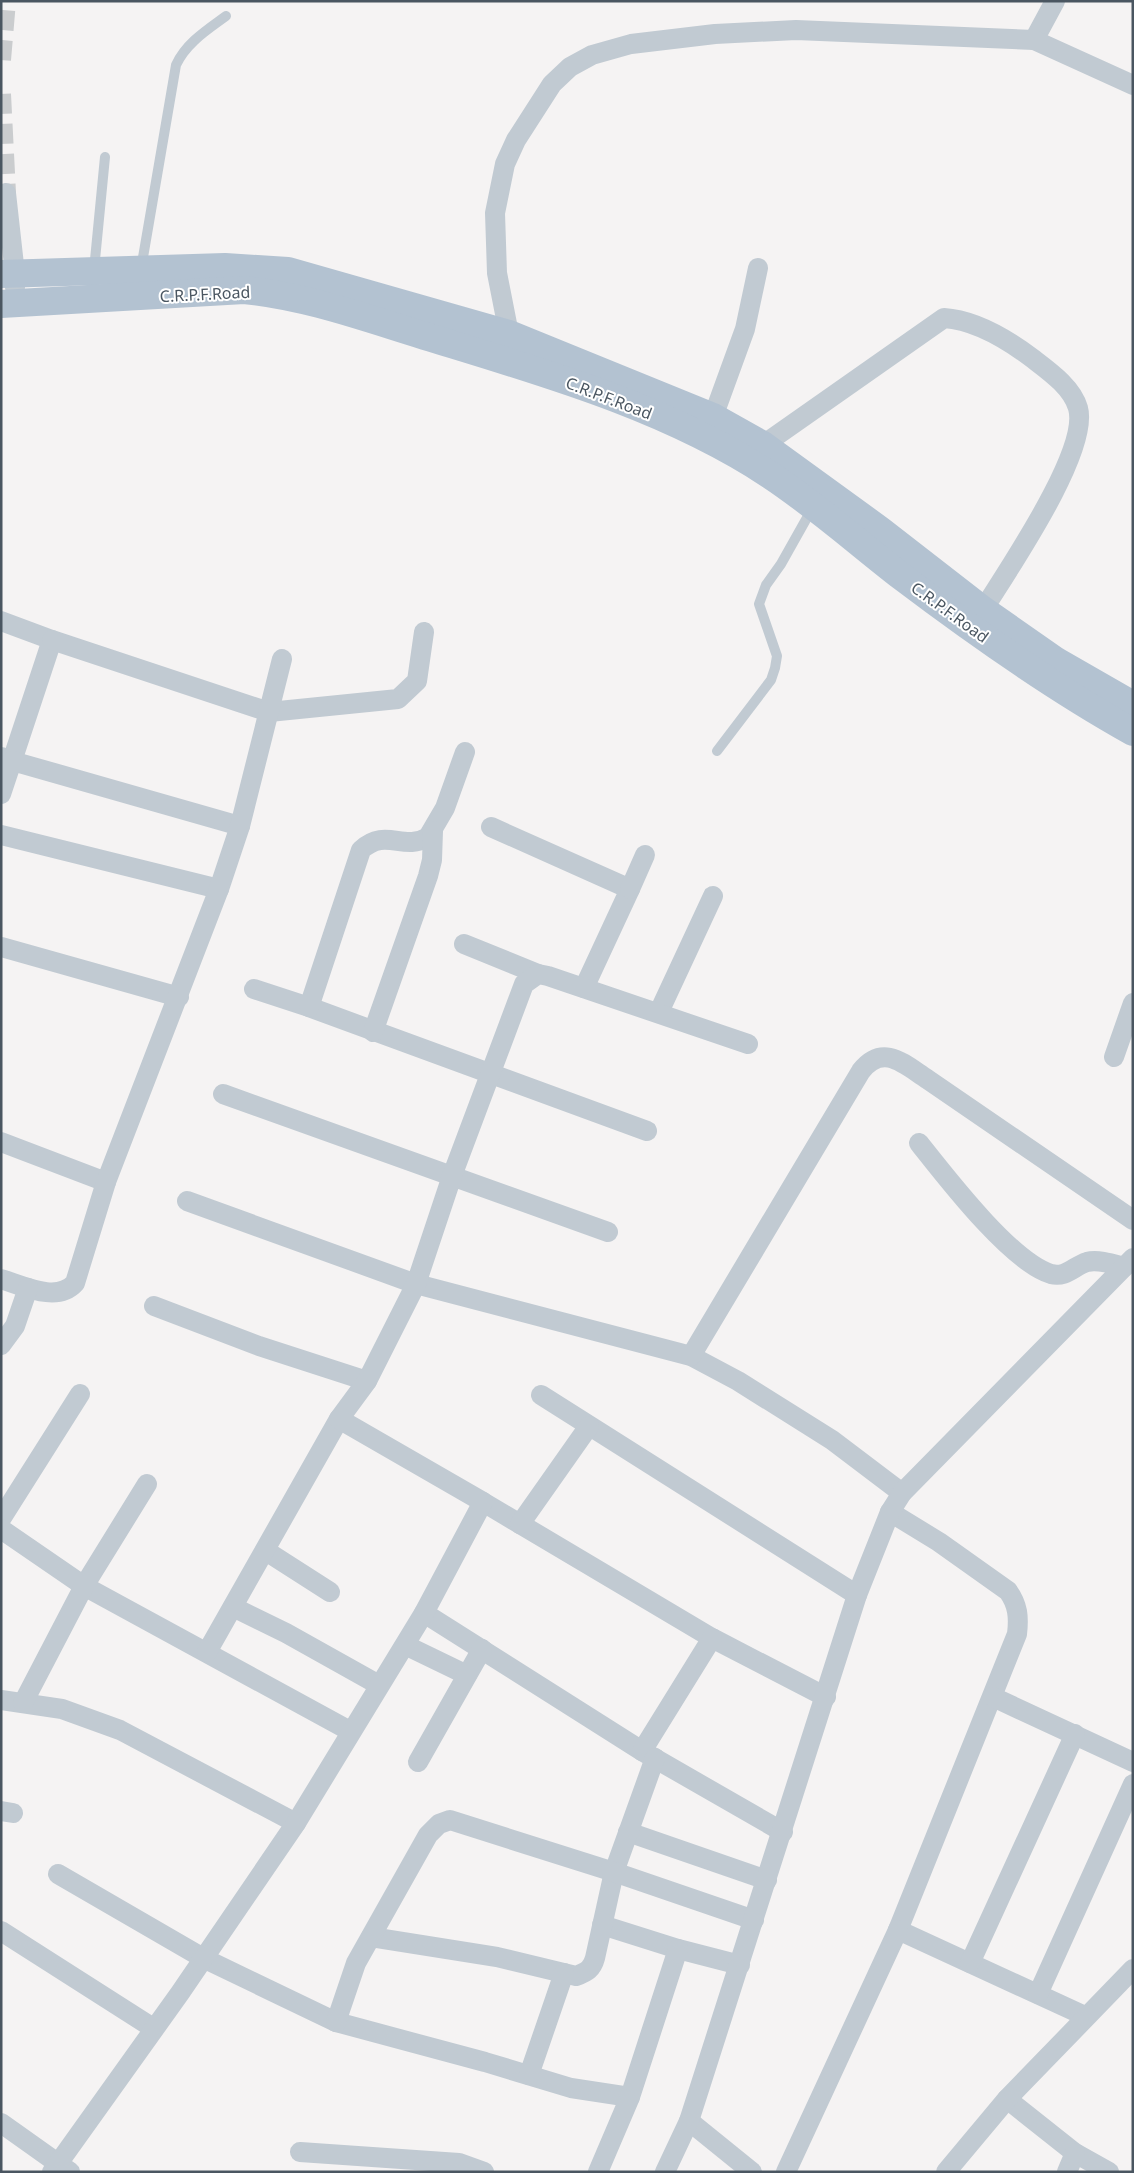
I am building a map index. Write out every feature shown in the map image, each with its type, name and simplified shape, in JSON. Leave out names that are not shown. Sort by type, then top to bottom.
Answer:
[{"type":"main road","name":"C.R.P.F.Road","points":[[8,274],[225,267],[288,271],[509,334],[714,416],[763,444],[880,530],[983,610],[1056,661],[1133,705]]},
{"type":"main road","name":"C.R.P.F.Road","points":[[7,304],[244,290],[290,297],[527,368],[649,412],[704,438],[754,465],[814,506],[955,617],[1024,666],[1133,732]]},
{"type":"street","points":[[1034,40],[1055,1]]},
{"type":"street","points":[[509,334],[497,273],[495,214],[505,164],[516,140],[552,84],[570,67],[592,55],[631,44],[706,35],[796,30],[1034,40],[1133,85]]},
{"type":"street","points":[[6,193],[7,304]]},
{"type":"street","points":[[714,416],[744,329],[758,268]]},
{"type":"street","points":[[763,444],[944,318],[969,322],[1021,350],[1046,368],[1062,383],[1078,407],[1080,419],[1075,439],[1054,492],[983,610]]},
{"type":"street","points":[[1,621],[52,640],[269,712],[398,699],[417,681],[424,632]]},
{"type":"street","points":[[1,794],[7,759],[52,640]]},
{"type":"street","points":[[1,1279],[28,1288],[58,1294],[68,1290],[75,1283],[106,1182],[179,997],[240,826],[282,659]]},
{"type":"street","points":[[309,1007],[361,850],[368,843],[378,839],[412,843],[421,841],[433,831],[445,808],[465,752]]},
{"type":"street","points":[[7,759],[240,826]]},
{"type":"street","points":[[491,827],[630,889]]},
{"type":"street","points":[[373,1032],[428,876],[432,860],[433,831]]},
{"type":"street","points":[[1,835],[219,889]]},
{"type":"street","points":[[584,988],[645,855]]},
{"type":"street","points":[[659,1012],[713,896]]},
{"type":"street","points":[[464,944],[538,974],[659,1012],[748,1044]]},
{"type":"street","points":[[1,947],[179,997]]},
{"type":"street","points":[[208,1652],[339,1419],[367,1381],[416,1284],[452,1176],[524,984],[538,974]]},
{"type":"street","points":[[254,989],[309,1007],[647,1131]]},
{"type":"street","points":[[1114,1057],[1133,1003]]},
{"type":"street","points":[[691,1356],[861,1071],[870,1060],[888,1057],[898,1061],[1133,1220]]},
{"type":"street","points":[[223,1094],[608,1232]]},
{"type":"street","points":[[1,1142],[106,1182]]},
{"type":"street","points":[[919,1143],[981,1218],[1026,1259],[1041,1269],[1052,1274],[1062,1274],[1088,1262],[1128,1263]]},
{"type":"street","points":[[187,1201],[416,1284],[691,1356],[738,1381],[832,1440],[902,1493]]},
{"type":"street","points":[[665,2172],[689,2121],[826,1697],[857,1595],[890,1512],[902,1493],[1128,1263]]},
{"type":"street","points":[[1,1345],[15,1326],[28,1288]]},
{"type":"street","points":[[154,1306],[259,1346],[367,1381]]},
{"type":"street","points":[[1,1519],[80,1394]]},
{"type":"street","points":[[541,1395],[857,1595]]},
{"type":"street","points":[[339,1419],[712,1638],[826,1697]]},
{"type":"street","points":[[520,1524],[589,1426]]},
{"type":"street","points":[[23,1703],[84,1586],[147,1484]]},
{"type":"street","points":[[1,2122],[60,2169],[153,2028],[296,1823],[350,1731],[424,1613],[483,1502]]},
{"type":"street","points":[[786,2172],[898,1930],[1017,1634],[1018,1618],[1015,1601],[1008,1591],[939,1542],[890,1512]]},
{"type":"street","points":[[1,1529],[84,1586],[350,1731]]},
{"type":"street","points":[[266,1551],[330,1592]]},
{"type":"street","points":[[234,1607],[286,1633],[379,1685]]},
{"type":"street","points":[[424,1613],[649,1754],[782,1832]]},
{"type":"street","points":[[370,1937],[497,1957],[576,1976],[592,1967],[614,1872],[628,1832],[649,1754],[712,1638]]},
{"type":"street","points":[[405,1645],[467,1675]]},
{"type":"street","points":[[418,1762],[482,1649]]},
{"type":"street","points":[[993,1697],[1133,1762]]},
{"type":"street","points":[[1,1700],[62,1709],[120,1730],[296,1823]]},
{"type":"street","points":[[970,1963],[1075,1734]]},
{"type":"street","points":[[1038,1994],[1133,1784]]},
{"type":"street","points":[[336,2022],[356,1963],[370,1937],[428,1835],[439,1824],[450,1820],[614,1872],[754,1920]]},
{"type":"street","points":[[628,1832],[767,1880]]},
{"type":"street","points":[[58,1874],[203,1958],[336,2022],[571,2088],[630,2098]]},
{"type":"street","points":[[602,1925],[678,1949],[740,1965]]},
{"type":"street","points":[[898,1930],[1085,2016]]},
{"type":"street","points":[[4,1938],[153,2028]]},
{"type":"street","points":[[598,2172],[630,2098],[678,1949]]},
{"type":"street","points":[[946,2172],[1007,2099],[1085,2016],[1133,1969]]},
{"type":"street","points":[[529,2075],[564,1974]]},
{"type":"street","points":[[1007,2099],[1075,2154],[1109,2172]]},
{"type":"street","points":[[689,2121],[752,2172]]},
{"type":"street","points":[[300,2152],[459,2164],[484,2172]]},
{"type":"street","points":[[1067,2172],[1075,2154]]},
{"type":"lane","points":[[141,270],[176,65],[180,56],[192,42],[226,16]]},
{"type":"lane","points":[[94,271],[106,157]]},
{"type":"lane","points":[[717,751],[771,680],[777,656],[759,604],[766,585],[781,564],[814,506]]},
{"type":"tunnel","points":[[1,60],[6,1]]},
{"type":"tunnel","points":[[1,94],[6,193]]}]
